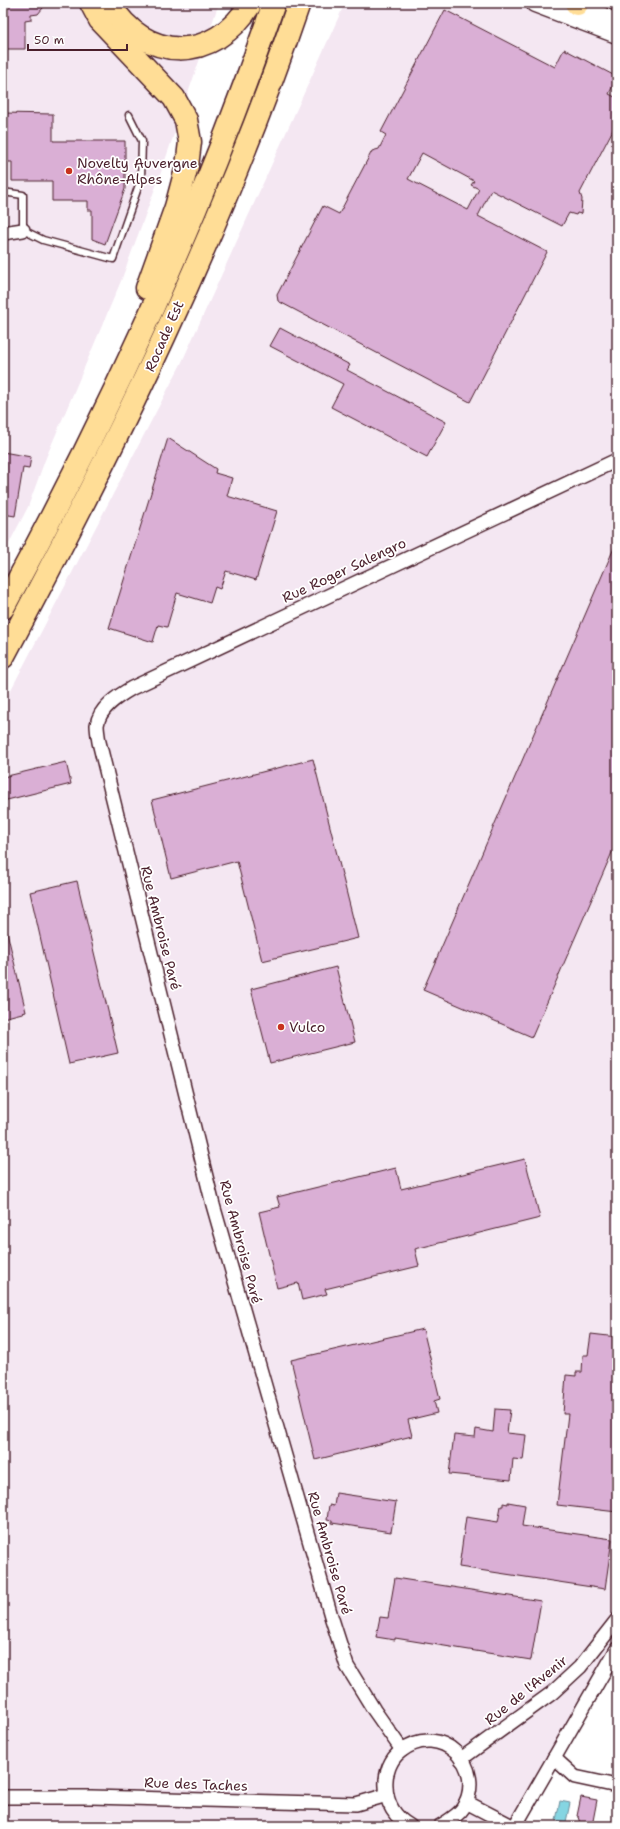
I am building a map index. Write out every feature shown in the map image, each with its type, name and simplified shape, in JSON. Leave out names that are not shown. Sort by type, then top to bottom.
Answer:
[{"type":"highway","points":[[91,3],[100,20],[161,82],[174,98],[186,120],[190,142],[187,166],[176,207],[151,277],[91,413],[93,435]]},
{"type":"highway","points":[[109,3],[116,15],[132,31],[146,40],[162,47],[179,49],[200,45],[218,38],[233,26],[250,3]]},
{"type":"highway","name":"Rocade Est","points":[[3,608],[93,435],[162,288],[212,171],[274,3]]},
{"type":"highway","name":"Rocade Est","points":[[3,657],[49,570],[152,363],[206,243],[244,149],[299,3]]},
{"type":"highway","points":[[244,149],[260,140],[314,3]]},
{"type":"street","points":[[535,3],[617,34]]},
{"type":"street","points":[[576,3],[617,24]]},
{"type":"street","points":[[3,233],[23,230]]},
{"type":"street","name":"Rue Roger Salengro","points":[[97,724],[104,711],[117,697],[132,688],[617,460]]},
{"type":"street","name":"Rue Ambroise Paré","points":[[97,724],[99,742],[214,1205],[331,1616],[347,1666],[374,1710],[402,1750]]},
{"type":"street","name":"Rue de l'Avenir","points":[[461,1759],[552,1693],[580,1667],[617,1620]]},
{"type":"street","points":[[466,1802],[514,1826],[617,1650]]},
{"type":"street","points":[[410,1826],[402,1822],[394,1813],[387,1795],[386,1774],[396,1754],[402,1750],[417,1742],[437,1741],[448,1745],[461,1759],[470,1778],[470,1794],[463,1808],[453,1818],[440,1826]]},
{"type":"street","points":[[554,1758],[575,1777],[617,1786]]},
{"type":"street","name":"Rue des Taches","points":[[3,1797],[91,1797],[356,1804],[387,1795]]},
{"type":"lane","points":[[3,192],[23,195],[23,230],[43,240],[113,259],[141,179],[142,140],[129,115]]},
{"type":"shaded area","points":[[3,3],[219,3],[160,175],[121,281],[45,460],[28,507],[3,555]]},
{"type":"shaded area","points":[[345,3],[617,3],[617,1658],[514,1826],[3,1826],[3,705],[181,364]]},
{"type":"water","points":[[560,1801],[570,1803],[566,1822],[556,1820]]},
{"type":"building","points":[[3,3],[47,3],[38,14],[31,15],[31,20],[25,21],[25,49],[3,49]]},
{"type":"building","points":[[445,10],[555,67],[564,49],[617,77],[609,94],[617,98],[617,122],[580,193],[582,199],[581,214],[577,213],[576,215],[569,213],[562,226],[491,190],[478,216],[547,252],[470,402],[278,301],[277,295],[323,206],[339,214],[372,151],[379,149],[386,135],[381,132]],"holes":[[[422,153],[474,181],[471,185],[479,189],[468,210],[408,179]]]},
{"type":"building","name":"Novelty Auvergne Rhône-Alpes","points":[[3,113],[53,114],[53,141],[125,141],[125,189],[105,244],[92,239],[92,210],[88,210],[88,201],[52,201],[52,181],[12,181],[12,162],[3,162]]},
{"type":"building","points":[[280,328],[350,365],[347,370],[446,422],[427,457],[331,407],[343,384],[270,346]]},
{"type":"building","points":[[168,438],[216,469],[215,473],[232,478],[227,496],[277,511],[256,580],[226,571],[220,589],[215,587],[210,603],[177,593],[167,627],[158,625],[153,642],[109,628]]},
{"type":"building","points":[[3,452],[31,457],[29,469],[23,468],[15,516],[3,514]]},
{"type":"building","points":[[617,541],[617,841],[532,1037],[423,990]]},
{"type":"building","points":[[313,759],[358,938],[262,961],[237,861],[171,878],[152,800]]},
{"type":"building","points":[[66,762],[71,784],[3,801],[3,777]]},
{"type":"building","points":[[77,881],[118,1053],[69,1064],[30,892]]},
{"type":"building","points":[[3,932],[7,932],[26,1012],[3,1018]]},
{"type":"building","points":[[336,967],[355,1042],[270,1063],[251,989]]},
{"type":"building","points":[[525,1159],[540,1218],[415,1249],[419,1266],[325,1289],[327,1294],[302,1300],[298,1283],[277,1288],[259,1212],[280,1207],[277,1197],[396,1168],[401,1189]]},
{"type":"building","points":[[423,1329],[440,1399],[434,1401],[437,1413],[408,1420],[412,1436],[315,1460],[291,1360]]},
{"type":"building","points":[[591,1334],[617,1337],[617,1512],[557,1505],[568,1414],[563,1414],[566,1375],[576,1376],[576,1372],[582,1372],[583,1355],[588,1355]]},
{"type":"building","points":[[495,1409],[510,1410],[507,1433],[526,1435],[523,1460],[513,1459],[511,1480],[449,1474],[454,1435],[475,1437],[476,1429],[493,1432]]},
{"type":"building","points":[[336,1493],[396,1502],[391,1532],[332,1523],[332,1521],[327,1520],[329,1505],[334,1506]]},
{"type":"building","points":[[508,1502],[525,1505],[522,1526],[612,1539],[605,1589],[459,1567],[466,1517],[498,1522],[501,1506],[503,1506],[503,1503],[508,1504]]},
{"type":"building","points":[[395,1578],[541,1601],[531,1660],[395,1638],[395,1640],[376,1637],[380,1617],[388,1618]]},
{"type":"building","points":[[581,1797],[597,1800],[592,1826],[582,1826],[579,1817],[577,1816]]},
{"type":"place","name":"Novelty Auvergne Rhône-Alpes","points":[[69,171]]},
{"type":"place","name":"Vulco","points":[[281,1027]]}]
